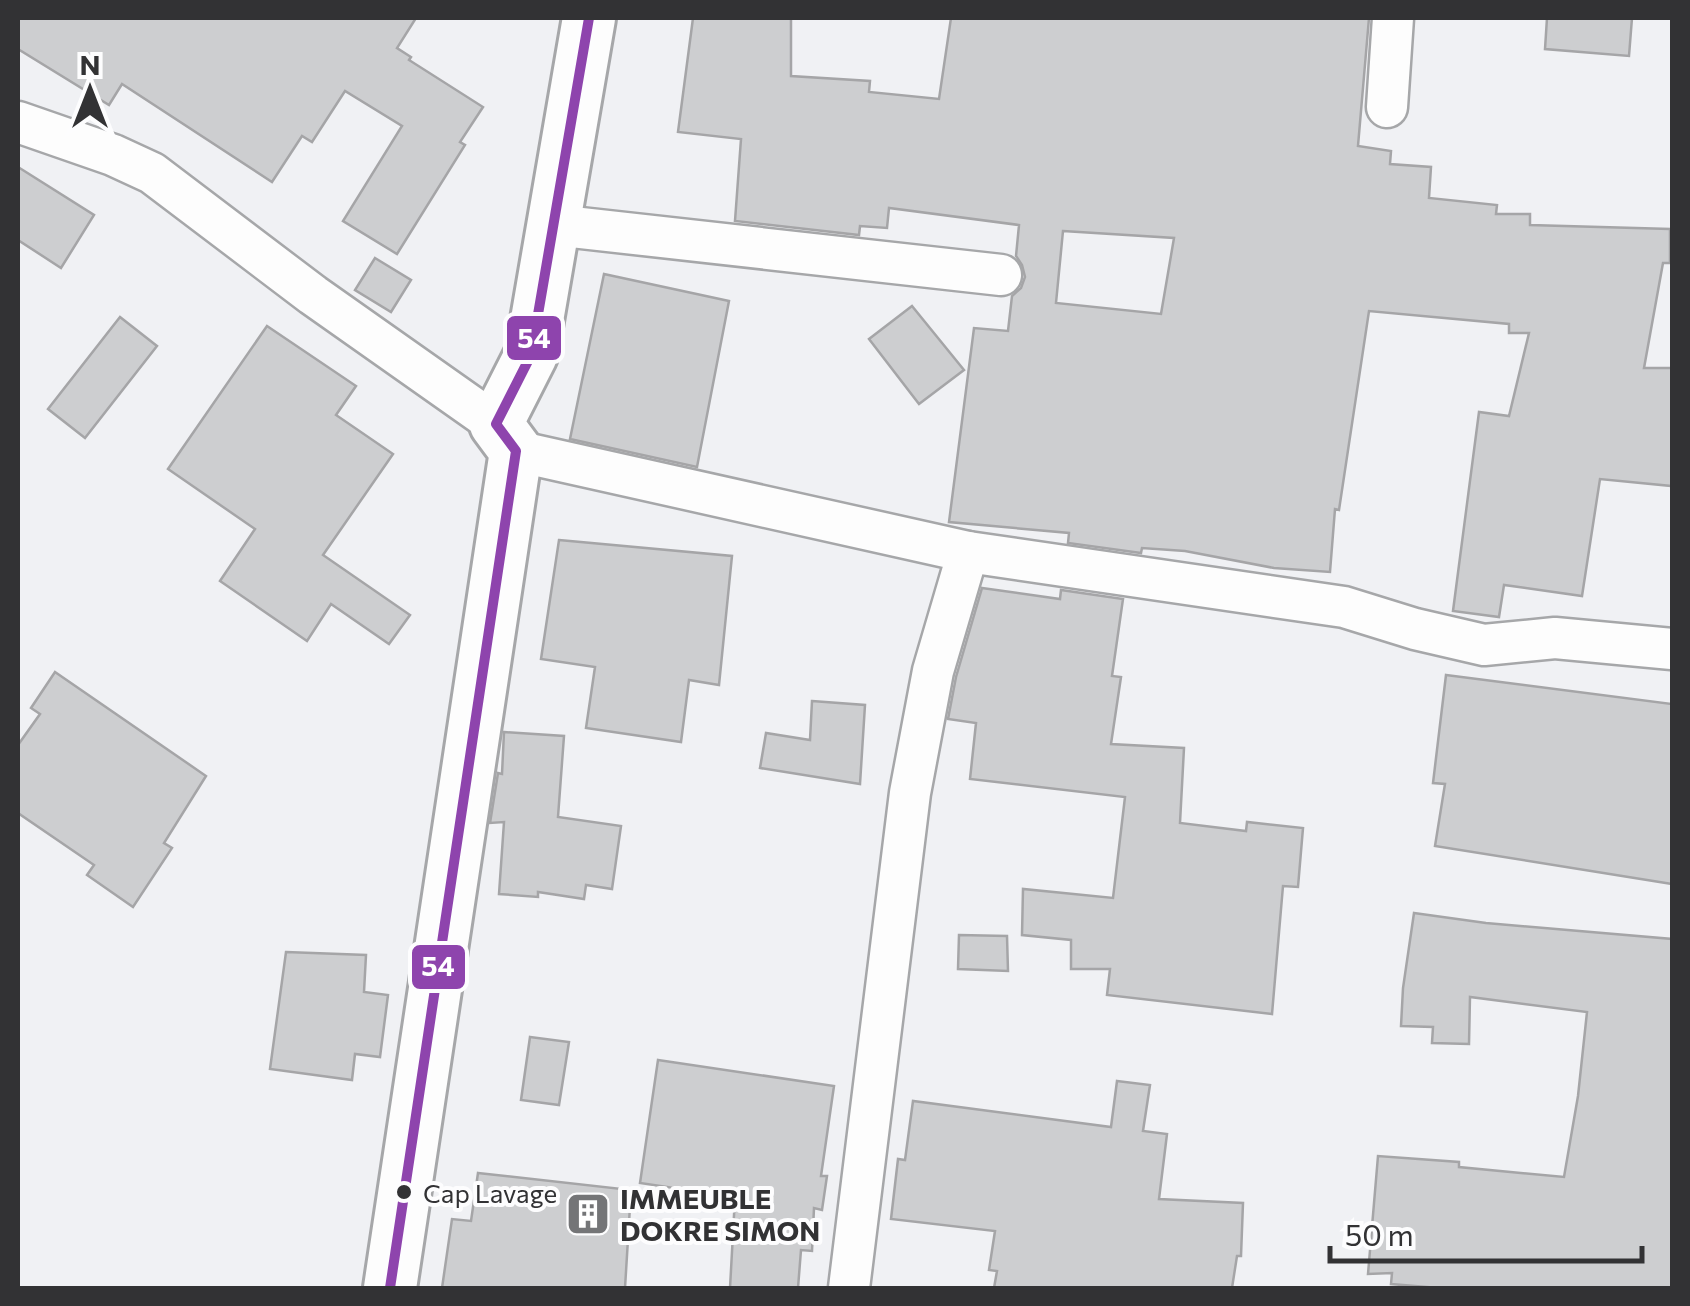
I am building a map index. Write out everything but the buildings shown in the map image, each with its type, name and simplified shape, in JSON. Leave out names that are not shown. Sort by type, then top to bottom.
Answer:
[{"type":"street","points":[[390,1288],[506,438],[531,355],[590,18]]},
{"type":"street","points":[[1386,107],[1393,18]]},
{"type":"street","points":[[18,122],[152,173],[506,438],[968,552],[1344,607],[1415,630],[1484,645],[1556,638],[1672,649]]},
{"type":"street","points":[[554,226],[1001,275]]},
{"type":"street","points":[[849,1288],[910,793],[933,671],[968,552]]},
{"type":"transit line","name":"54","points":[[390,1288],[516,451],[496,424],[531,355],[589,18]]},
{"type":"place","name":"Cap Lavage","points":[[404,1192]]},
{"type":"place","name":"IMMEUBLE DOKRE SIMON","points":[[588,1214]]}]
